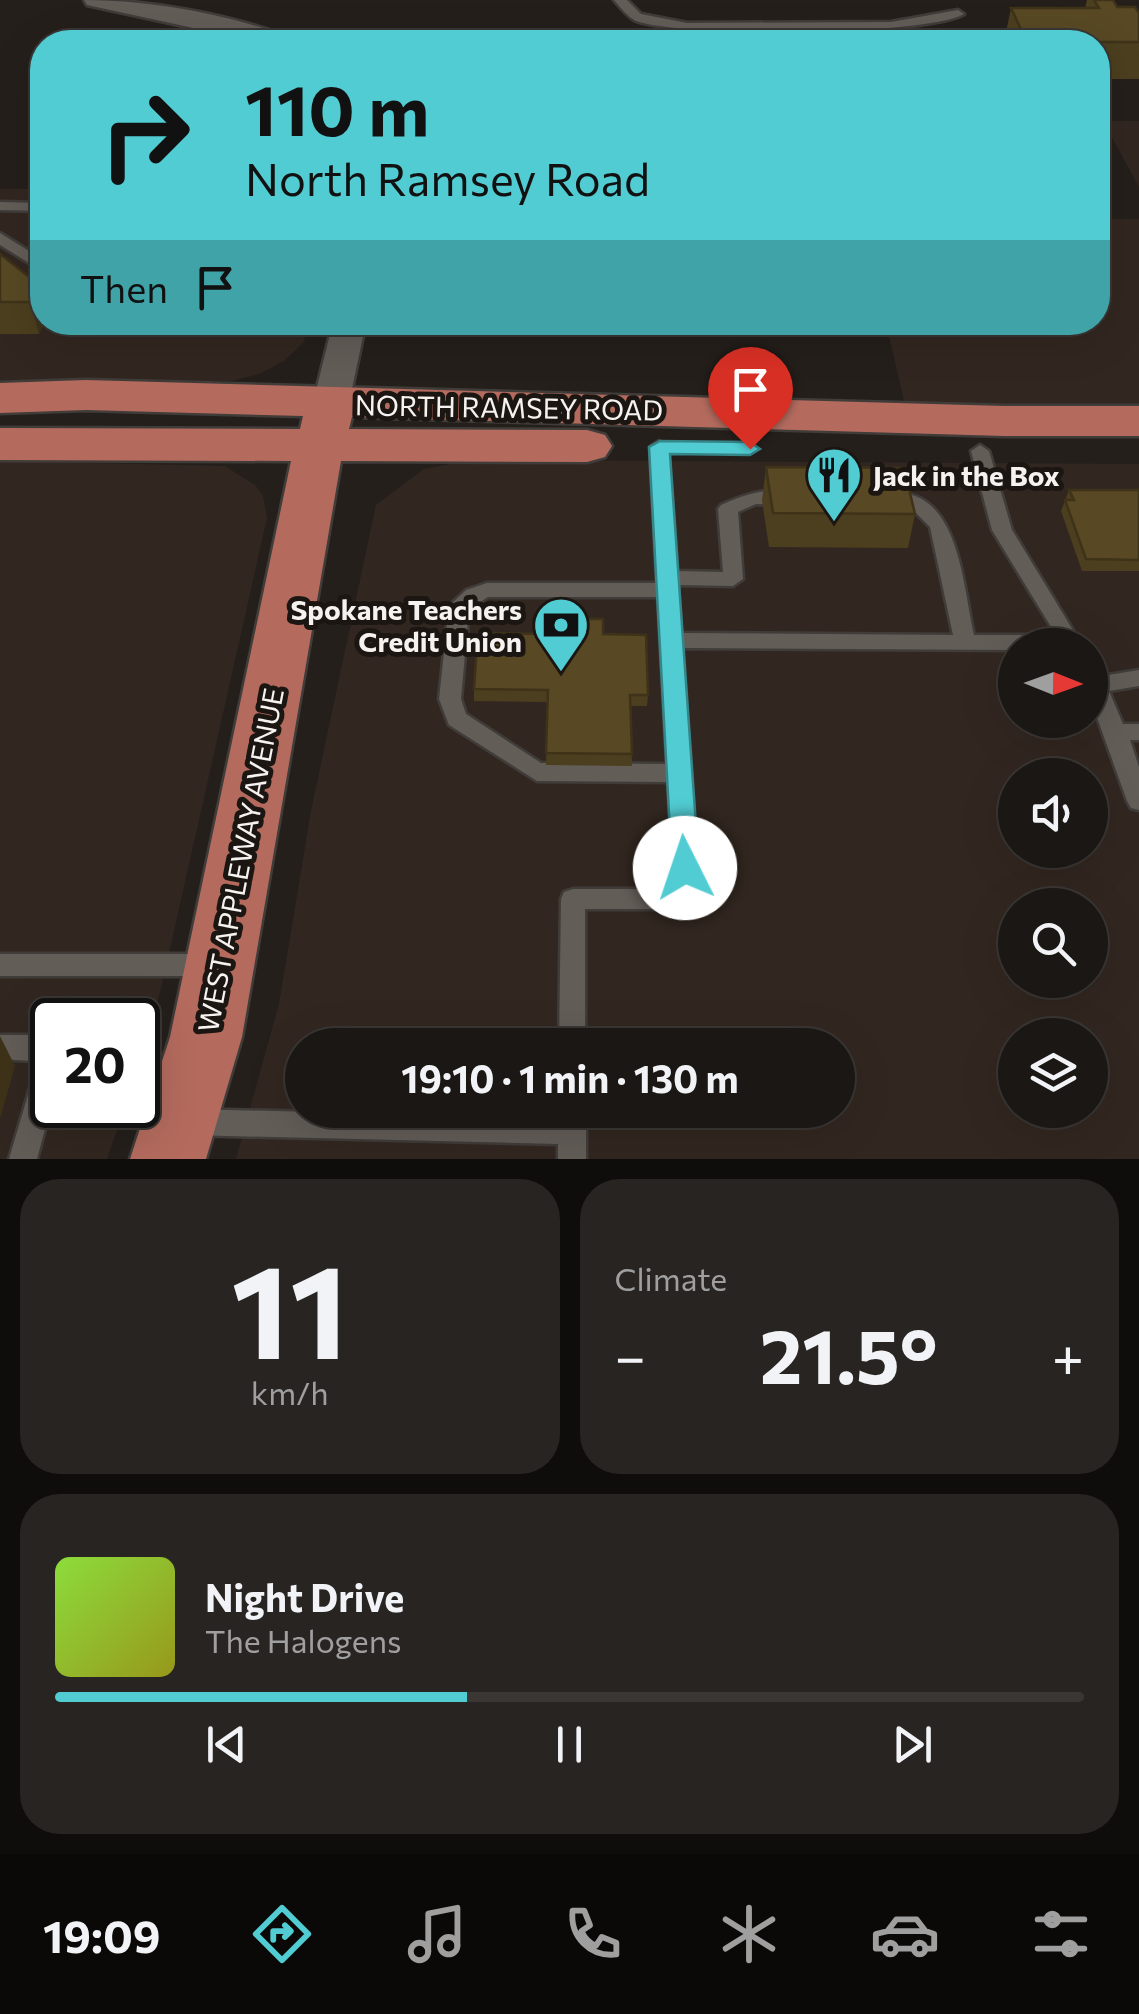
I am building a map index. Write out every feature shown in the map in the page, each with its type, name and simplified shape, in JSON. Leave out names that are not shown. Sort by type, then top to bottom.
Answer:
[{"type":"main road","name":"NORTH RAMSEY ROAD","points":[[0,398],[86,395],[326,423],[660,447],[1139,453]]},
{"type":"main road","name":"NORTH RAMSEY ROAD","points":[[0,444],[326,423],[1139,421]]},
{"type":"main road","name":"WEST APPLEWAY AVENUE","points":[[174,1140],[206,1037],[326,423]]},
{"type":"street","points":[[96,0],[137,13],[240,30]]},
{"type":"street","name":"WEST APPLEWAY AVENUE","points":[[326,423],[347,335]]},
{"type":"lane","points":[[620,0],[637,17],[687,28],[891,26],[958,14]]},
{"type":"lane","points":[[2,210],[30,208]]},
{"type":"lane","points":[[0,238],[30,258]]},
{"type":"lane","points":[[572,1028],[573,899],[687,899],[660,447]]},
{"type":"lane","points":[[980,451],[1007,540],[1062,628]]},
{"type":"lane","points":[[680,773],[537,772],[458,719],[450,700],[459,606],[473,594],[487,590],[733,579],[728,509],[754,498],[811,499]]},
{"type":"lane","points":[[869,499],[907,500],[933,514],[952,567],[950,581],[965,642]]},
{"type":"lane","points":[[671,640],[998,643]]},
{"type":"lane","points":[[1108,679],[1139,678]]},
{"type":"lane","points":[[1108,701],[1128,732],[1139,801]]},
{"type":"lane","points":[[0,965],[221,965]]},
{"type":"lane","points":[[0,1047],[29,1047],[44,1054],[45,1081],[23,1159]]},
{"type":"lane","points":[[174,1140],[327,1128],[572,1133]]},
{"type":"shaded area","points":[[1110,121],[1139,121],[1139,187],[1110,134]]},
{"type":"shaded area","points":[[0,189],[30,189],[30,335],[305,335],[304,342],[284,361],[259,374],[231,381],[0,384]]},
{"type":"shaded area","points":[[1110,219],[1139,219],[1139,410],[905,405],[889,335],[1110,335]]},
{"type":"shaded area","points":[[473,460],[1139,464],[1139,1159],[236,1159],[279,1004],[311,811],[376,505],[424,469]]},
{"type":"shaded area","points":[[0,461],[225,466],[256,486],[263,496],[267,518],[158,998],[30,998],[30,1128],[118,1128],[107,1159],[0,1159]]},
{"type":"building","points":[[1094,0],[1113,0],[1117,7],[1135,7],[1139,13],[1139,42],[1110,42],[1110,30],[1021,30],[1011,8],[1099,8]]},
{"type":"building","points":[[0,254],[30,278],[30,302],[0,302]]},
{"type":"building","points":[[766,467],[904,468],[915,514],[773,513]]},
{"type":"building","points":[[1069,490],[1139,490],[1139,560],[1086,559],[1065,500],[1074,500]]},
{"type":"building","name":"Spokane Teachers Credit Union","points":[[543,619],[603,619],[603,634],[646,635],[648,695],[630,695],[632,754],[546,753],[548,690],[474,689],[478,633],[542,634]]},
{"type":"place","name":"Jack in the Box","points":[[834,524]]},
{"type":"place","name":"Spokane Teachers Credit Union","points":[[561,674]]},
{"type":"route","points":[[685,868],[660,447],[750,449]]}]
